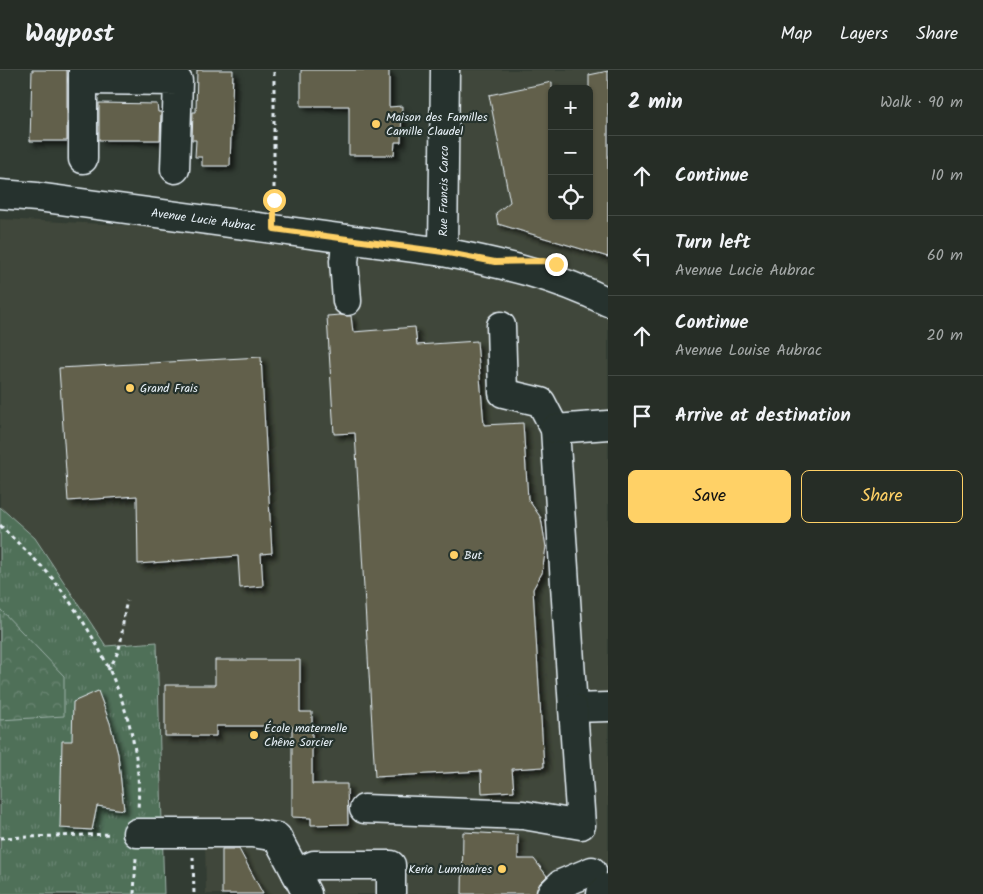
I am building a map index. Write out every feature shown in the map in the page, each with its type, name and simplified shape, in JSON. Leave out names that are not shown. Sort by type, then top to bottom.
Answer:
[{"type":"street","name":"Rue Francis Carco","points":[[443,252],[446,70]]},
{"type":"street","points":[[83,159],[84,75],[178,81],[175,170]]},
{"type":"street","name":"Avenue Lucie Aubrac","points":[[0,194],[37,197],[443,252],[495,262],[587,291],[608,302]]},
{"type":"street","points":[[347,239],[344,261],[347,301]]},
{"type":"street","points":[[495,262],[543,261],[608,282]]},
{"type":"street","points":[[364,809],[523,815],[581,824],[555,429],[540,402],[503,393],[501,326]]},
{"type":"street","points":[[555,429],[608,425]]},
{"type":"street","points":[[573,708],[608,706]]},
{"type":"street","points":[[137,833],[252,833],[277,837],[301,883],[314,865],[391,865],[391,894]]},
{"type":"street","points":[[550,894],[561,884],[600,885]]},
{"type":"path","points":[[274,70],[274,229]]},
{"type":"path","points":[[0,525],[52,578],[87,627],[129,718],[136,746],[139,797],[134,894]]},
{"type":"path","points":[[108,670],[117,658],[122,642],[122,618],[127,601]]},
{"type":"path","points":[[193,832],[194,894]]},
{"type":"path","points":[[0,838],[137,833]]},
{"type":"shaded area","points":[[443,70],[608,70],[608,894],[206,894],[205,836],[163,834],[106,646],[35,538],[0,507],[0,219],[250,231],[441,256]]},
{"type":"green space","points":[[0,507],[35,538],[106,646],[157,642],[164,894],[0,894]]},
{"type":"green space","points":[[0,609],[64,676],[64,716],[0,720]]},
{"type":"building","points":[[32,70],[67,70],[67,141],[30,141]]},
{"type":"building","points":[[197,70],[233,70],[230,166],[202,166],[202,157],[195,157],[196,140],[192,140],[193,112],[196,112]]},
{"type":"building","name":"Maison des Familles Camille Claudel","points":[[301,70],[389,70],[389,107],[402,106],[401,142],[395,142],[394,155],[349,155],[349,106],[301,106]]},
{"type":"building","points":[[608,71],[608,257],[498,224],[496,213],[510,202],[489,95],[552,82],[552,85],[548,85],[548,220],[593,220],[593,85],[589,85],[589,75]]},
{"type":"building","points":[[99,103],[157,104],[158,112],[161,112],[160,140],[99,140]]},
{"type":"building","name":"But","points":[[327,316],[351,316],[353,332],[415,327],[417,345],[477,341],[484,425],[523,423],[528,499],[541,518],[546,547],[542,573],[533,589],[544,767],[512,769],[514,791],[482,793],[481,771],[375,777],[355,433],[334,434]]},
{"type":"building","points":[[261,357],[272,553],[261,554],[263,586],[240,588],[238,556],[138,564],[137,496],[68,501],[59,368]]},
{"type":"building","points":[[215,660],[300,660],[300,712],[312,712],[312,784],[347,784],[348,824],[311,825],[311,818],[292,817],[292,726],[216,726],[216,736],[165,736],[165,685],[215,685]]},
{"type":"building","points":[[98,691],[110,723],[118,754],[124,810],[97,806],[92,830],[60,828],[62,741],[72,741],[73,702]]},
{"type":"building","name":"Keria Luminaires","points":[[463,832],[518,835],[518,859],[534,859],[547,876],[540,883],[536,894],[462,894]]},
{"type":"building","points":[[222,849],[239,849],[263,894],[222,894]]},
{"type":"place","name":"Maison des Familles Camille Claudel","points":[[376,124]]},
{"type":"place","name":"Grand Frais","points":[[130,388]]},
{"type":"place","name":"But","points":[[454,555]]},
{"type":"place","name":"École maternelle Chêne Sorcier","points":[[254,735]]},
{"type":"place","name":"Keria Luminaires","points":[[502,869]]},
{"type":"route","points":[[274,200],[274,229],[443,252],[495,262],[543,261],[556,264]]}]
